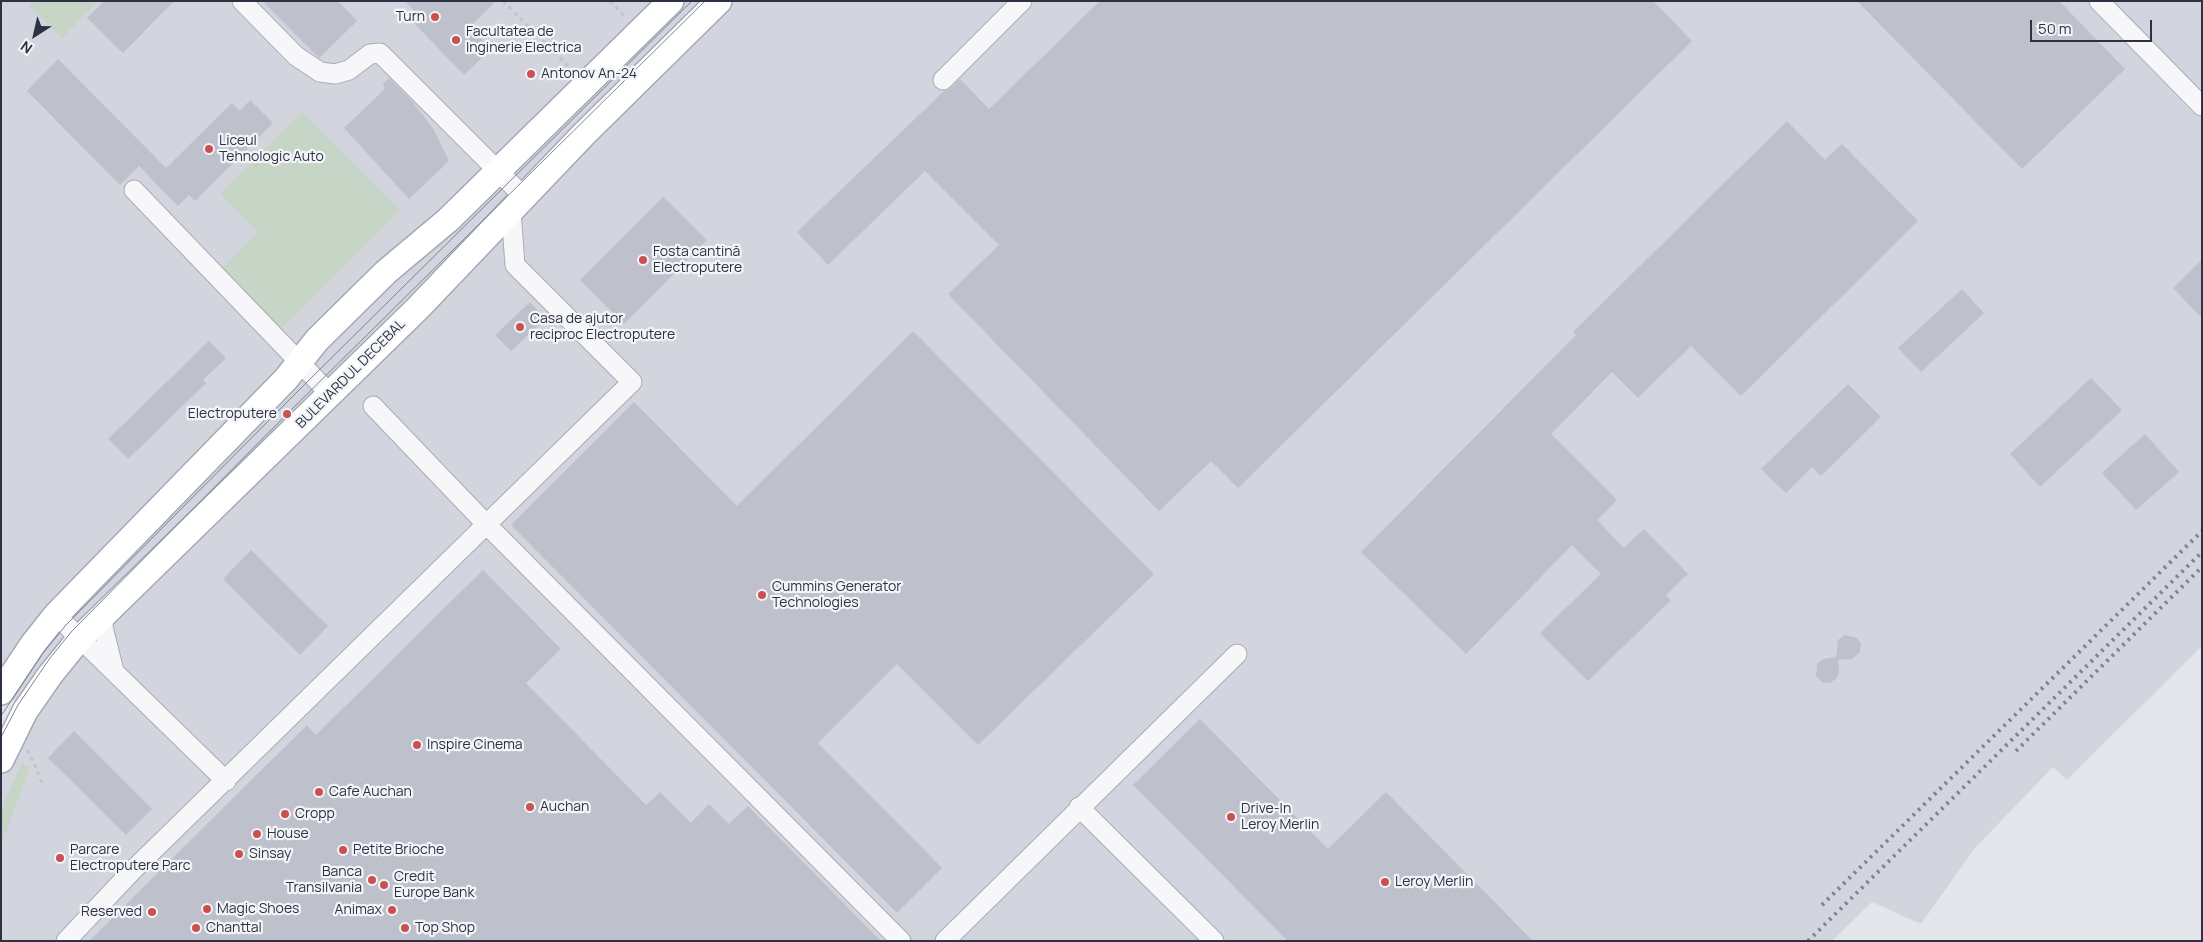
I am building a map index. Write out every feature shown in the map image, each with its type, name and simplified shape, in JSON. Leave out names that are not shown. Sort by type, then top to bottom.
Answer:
[{"type":"main road","points":[[1,691],[33,644],[56,615],[286,379],[317,340],[386,272],[448,220],[671,1]]},
{"type":"main road","name":"BULEVARDUL DECEBAL","points":[[1,760],[25,711],[50,675],[80,638],[418,308],[584,134],[719,1]]},
{"type":"lane","points":[[66,941],[132,871],[632,382],[515,265],[518,204],[498,171],[380,53],[370,54],[349,70],[334,74],[320,72],[296,56],[242,1]]},
{"type":"lane","points":[[943,80],[1022,1]]},
{"type":"lane","points":[[2099,1],[2202,106]]},
{"type":"lane","points":[[134,190],[330,394]]},
{"type":"lane","points":[[372,406],[487,525],[901,941]]},
{"type":"lane","points":[[56,615],[226,781]]},
{"type":"lane","points":[[104,615],[103,627],[114,672]]},
{"type":"lane","points":[[945,941],[1236,654]]},
{"type":"lane","points":[[1079,807],[1214,941]]},
{"type":"path","points":[[503,1],[569,67]]},
{"type":"path","points":[[508,6],[514,1]]},
{"type":"path","points":[[610,1],[631,24]]},
{"type":"path","points":[[16,730],[35,765],[43,786]]},
{"type":"shaded area","points":[[1,1],[2202,1],[2202,646],[2067,780],[2053,767],[1975,848],[1921,924],[1872,902],[1832,941],[1,941],[1,761],[25,711],[1,690]]},
{"type":"green space","points":[[34,1],[99,1],[62,38],[29,6]]},
{"type":"green space","points":[[302,112],[400,210],[278,332],[218,272],[258,232],[220,194]]},
{"type":"green space","points":[[22,763],[30,768],[1,845],[1,809]]},
{"type":"building","points":[[104,1],[174,1],[123,53],[87,18]]},
{"type":"building","points":[[262,1],[338,1],[357,21],[319,58]]},
{"type":"building","points":[[405,1],[496,1],[470,27],[491,49],[464,75],[408,17],[414,11]]},
{"type":"building","points":[[1100,1],[1653,1],[1692,41],[1238,488],[1211,461],[1159,511],[948,294],[999,245],[925,171],[828,265],[797,232],[944,91],[951,88],[960,79],[989,109]]},
{"type":"building","points":[[1857,1],[2059,1],[2125,69],[2022,169]]},
{"type":"building","points":[[58,59],[166,168],[232,103],[240,111],[250,100],[273,123],[195,201],[189,195],[178,206],[139,166],[120,185],[27,91]]},
{"type":"building","points":[[389,78],[412,101],[434,130],[449,161],[409,199],[344,128],[385,89],[383,84]]},
{"type":"building","points":[[1787,121],[1825,160],[1842,144],[1918,221],[1741,396],[1691,346],[1638,398],[1612,372],[1551,434],[1617,500],[1597,520],[1624,548],[1644,529],[1688,574],[1666,595],[1671,600],[1588,681],[1540,633],[1601,574],[1572,545],[1466,654],[1361,552],[1576,335],[1573,332]]},
{"type":"building","name":"Fosta cantină Electroputere","points":[[663,197],[707,240],[624,324],[580,280]]},
{"type":"building","points":[[2202,260],[2202,318],[2173,288]]},
{"type":"building","points":[[1962,289],[1984,313],[1921,372],[1898,348]]},
{"type":"building","name":"Casa de ajutor reciproc Electroputere","points":[[530,302],[545,319],[511,351],[495,335]]},
{"type":"building","name":"Cummins Generator Technologies","points":[[913,331],[1154,574],[978,745],[897,664],[818,743],[942,868],[897,913],[511,525],[634,402],[737,506]]},
{"type":"building","points":[[209,341],[226,358],[203,380],[206,383],[128,459],[108,439]]},
{"type":"building","points":[[2091,378],[2122,410],[2040,487],[2010,454]]},
{"type":"building","points":[[1848,384],[1881,417],[1821,476],[1812,467],[1786,493],[1761,469]]},
{"type":"building","points":[[2145,434],[2179,472],[2136,510],[2102,473]]},
{"type":"building","points":[[251,550],[328,626],[300,655],[223,579]]},
{"type":"building","points":[[483,570],[561,649],[526,683],[646,805],[660,792],[691,823],[709,804],[729,824],[748,806],[881,941],[89,941],[307,725],[316,735]]},
{"type":"building","points":[[1845,635],[1857,638],[1861,644],[1860,652],[1852,659],[1838,660],[1839,671],[1837,678],[1830,683],[1822,682],[1816,676],[1817,664],[1823,659],[1836,657],[1838,640]]},
{"type":"building","points":[[1200,719],[1328,849],[1386,792],[1533,941],[1288,941],[1133,785]]},
{"type":"building","points":[[74,731],[152,809],[126,835],[48,758]]},
{"type":"tram line","points":[[1,716],[43,653],[66,625],[297,392],[692,1]]},
{"type":"tram line","points":[[1,737],[18,705],[50,658],[72,631],[287,414],[705,1]]},
{"type":"railway","points":[[1822,905],[2202,531]]},
{"type":"railway","points":[[1808,941],[2202,552]]},
{"type":"railway","points":[[2016,751],[2202,567]]},
{"type":"place","name":"Turn","points":[[435,17]]},
{"type":"place","name":"Facultatea de Inginerie Electrica","points":[[456,40]]},
{"type":"place","name":"Antonov An-24","points":[[531,74]]},
{"type":"place","name":"Liceul Tehnologic Auto","points":[[209,149]]},
{"type":"place","name":"Fosta cantină Electroputere","points":[[643,260]]},
{"type":"place","name":"Casa de ajutor reciproc Electroputere","points":[[520,327]]},
{"type":"place","name":"Electroputere","points":[[287,414]]},
{"type":"place","name":"Cummins Generator Technologies","points":[[762,595]]},
{"type":"place","name":"Inspire Cinema","points":[[417,745]]},
{"type":"place","name":"Cafe Auchan","points":[[319,792]]},
{"type":"place","name":"Auchan","points":[[530,807]]},
{"type":"place","name":"Cropp","points":[[285,814]]},
{"type":"place","name":"Drive-In Leroy Merlin","points":[[1231,817]]},
{"type":"place","name":"House","points":[[257,834]]},
{"type":"place","name":"Petite Brioche","points":[[343,850]]},
{"type":"place","name":"Sinsay","points":[[239,854]]},
{"type":"place","name":"Parcare Electroputere Parc","points":[[60,858]]},
{"type":"place","name":"Banca Transilvania","points":[[372,880]]},
{"type":"place","name":"Leroy Merlin","points":[[1385,882]]},
{"type":"place","name":"Credit Europe Bank","points":[[384,885]]},
{"type":"place","name":"Magic Shoes","points":[[207,909]]},
{"type":"place","name":"Animax","points":[[392,910]]},
{"type":"place","name":"Reserved","points":[[152,912]]},
{"type":"place","name":"Chanttal","points":[[196,928]]},
{"type":"place","name":"Top Shop","points":[[405,928]]}]
